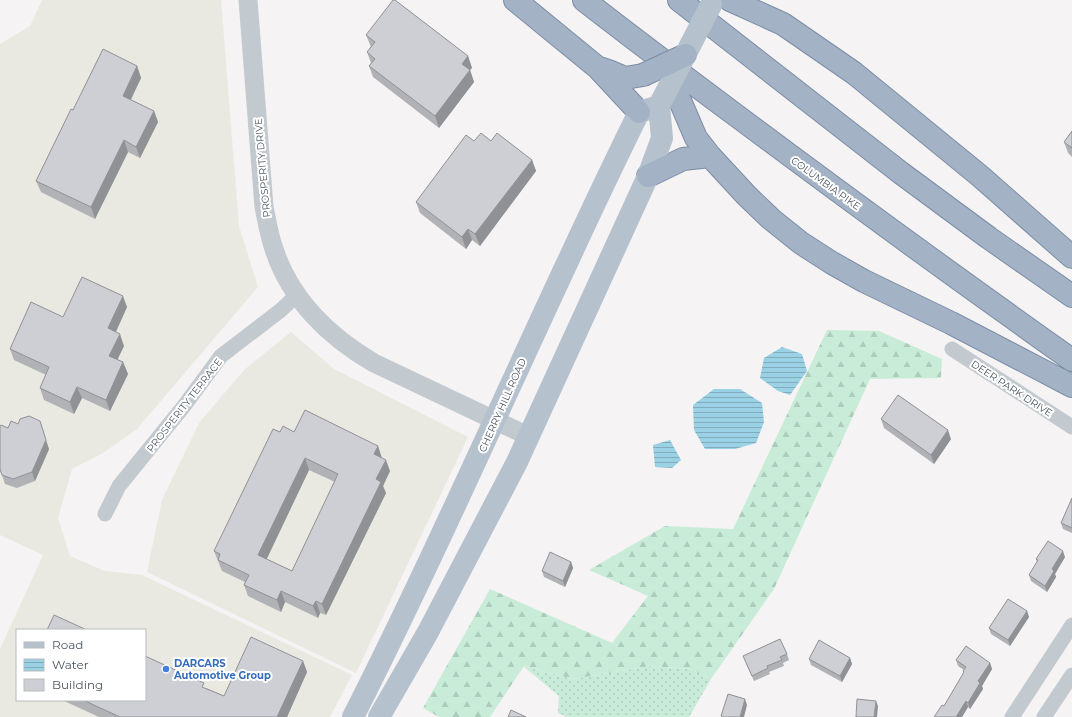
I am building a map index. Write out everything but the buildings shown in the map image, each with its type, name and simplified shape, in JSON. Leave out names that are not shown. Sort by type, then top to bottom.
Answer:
[{"type":"highway","points":[[515,0],[598,68],[686,115],[696,138],[710,156],[746,195],[801,243],[864,281],[951,323],[1072,386]]},
{"type":"highway","name":"COLUMBIA PIKE","points":[[584,0],[822,180],[956,278],[1072,360]]},
{"type":"highway","points":[[679,0],[901,173],[989,238],[1072,296]]},
{"type":"highway","points":[[713,3],[783,24],[854,73],[980,176],[1072,257]]},
{"type":"highway","points":[[598,68],[625,78],[643,75],[686,55]]},
{"type":"highway","points":[[648,176],[683,159],[710,156]]},
{"type":"main road","name":"CHERRY HILL ROAD","points":[[353,717],[495,420],[568,259],[658,99],[686,55],[713,3]]},
{"type":"main road","points":[[379,717],[431,626],[517,462],[648,176],[662,138],[658,99]]},
{"type":"street","name":"PROSPERITY DRIVE","points":[[248,0],[264,207],[274,250],[297,295],[323,326],[360,355],[528,436]]},
{"type":"street","name":"PROSPERITY TERRACE","points":[[105,514],[119,486],[184,406],[221,356],[281,310],[297,295]]},
{"type":"street","name":"DEER PARK DRIVE","points":[[952,349],[1072,427]]},
{"type":"street","points":[[1012,717],[1072,625]]},
{"type":"street","points":[[1044,717],[1072,675]]},
{"type":"shaded area","points":[[42,0],[221,0],[239,226],[258,287],[137,429],[103,453],[72,469],[58,518],[70,556],[105,571],[142,575],[352,675],[330,717],[0,717],[0,649],[43,555],[0,535],[0,44],[30,26]]},
{"type":"shaded area","points":[[291,332],[334,369],[468,437],[356,673],[147,572],[162,500],[199,423],[245,369]]},
{"type":"green space","points":[[827,330],[879,331],[942,359],[941,378],[870,379],[774,589],[711,679],[690,669],[650,666],[573,679],[524,666],[490,717],[439,717],[423,708],[490,589],[612,643],[648,596],[589,570],[665,526],[733,529]]},
{"type":"green space","points":[[523,666],[573,679],[650,666],[690,669],[711,679],[689,717],[567,717],[558,713],[559,696]]},
{"type":"water","points":[[782,347],[802,354],[807,371],[790,395],[778,391],[760,378],[764,358]]},
{"type":"water","points":[[714,389],[740,389],[762,403],[764,422],[756,443],[735,449],[705,449],[694,430],[693,405]]},
{"type":"water","points":[[670,440],[681,460],[672,468],[655,467],[653,445]]},
{"type":"place","name":"DARCARS Automotive Group","points":[[166,669]]}]
